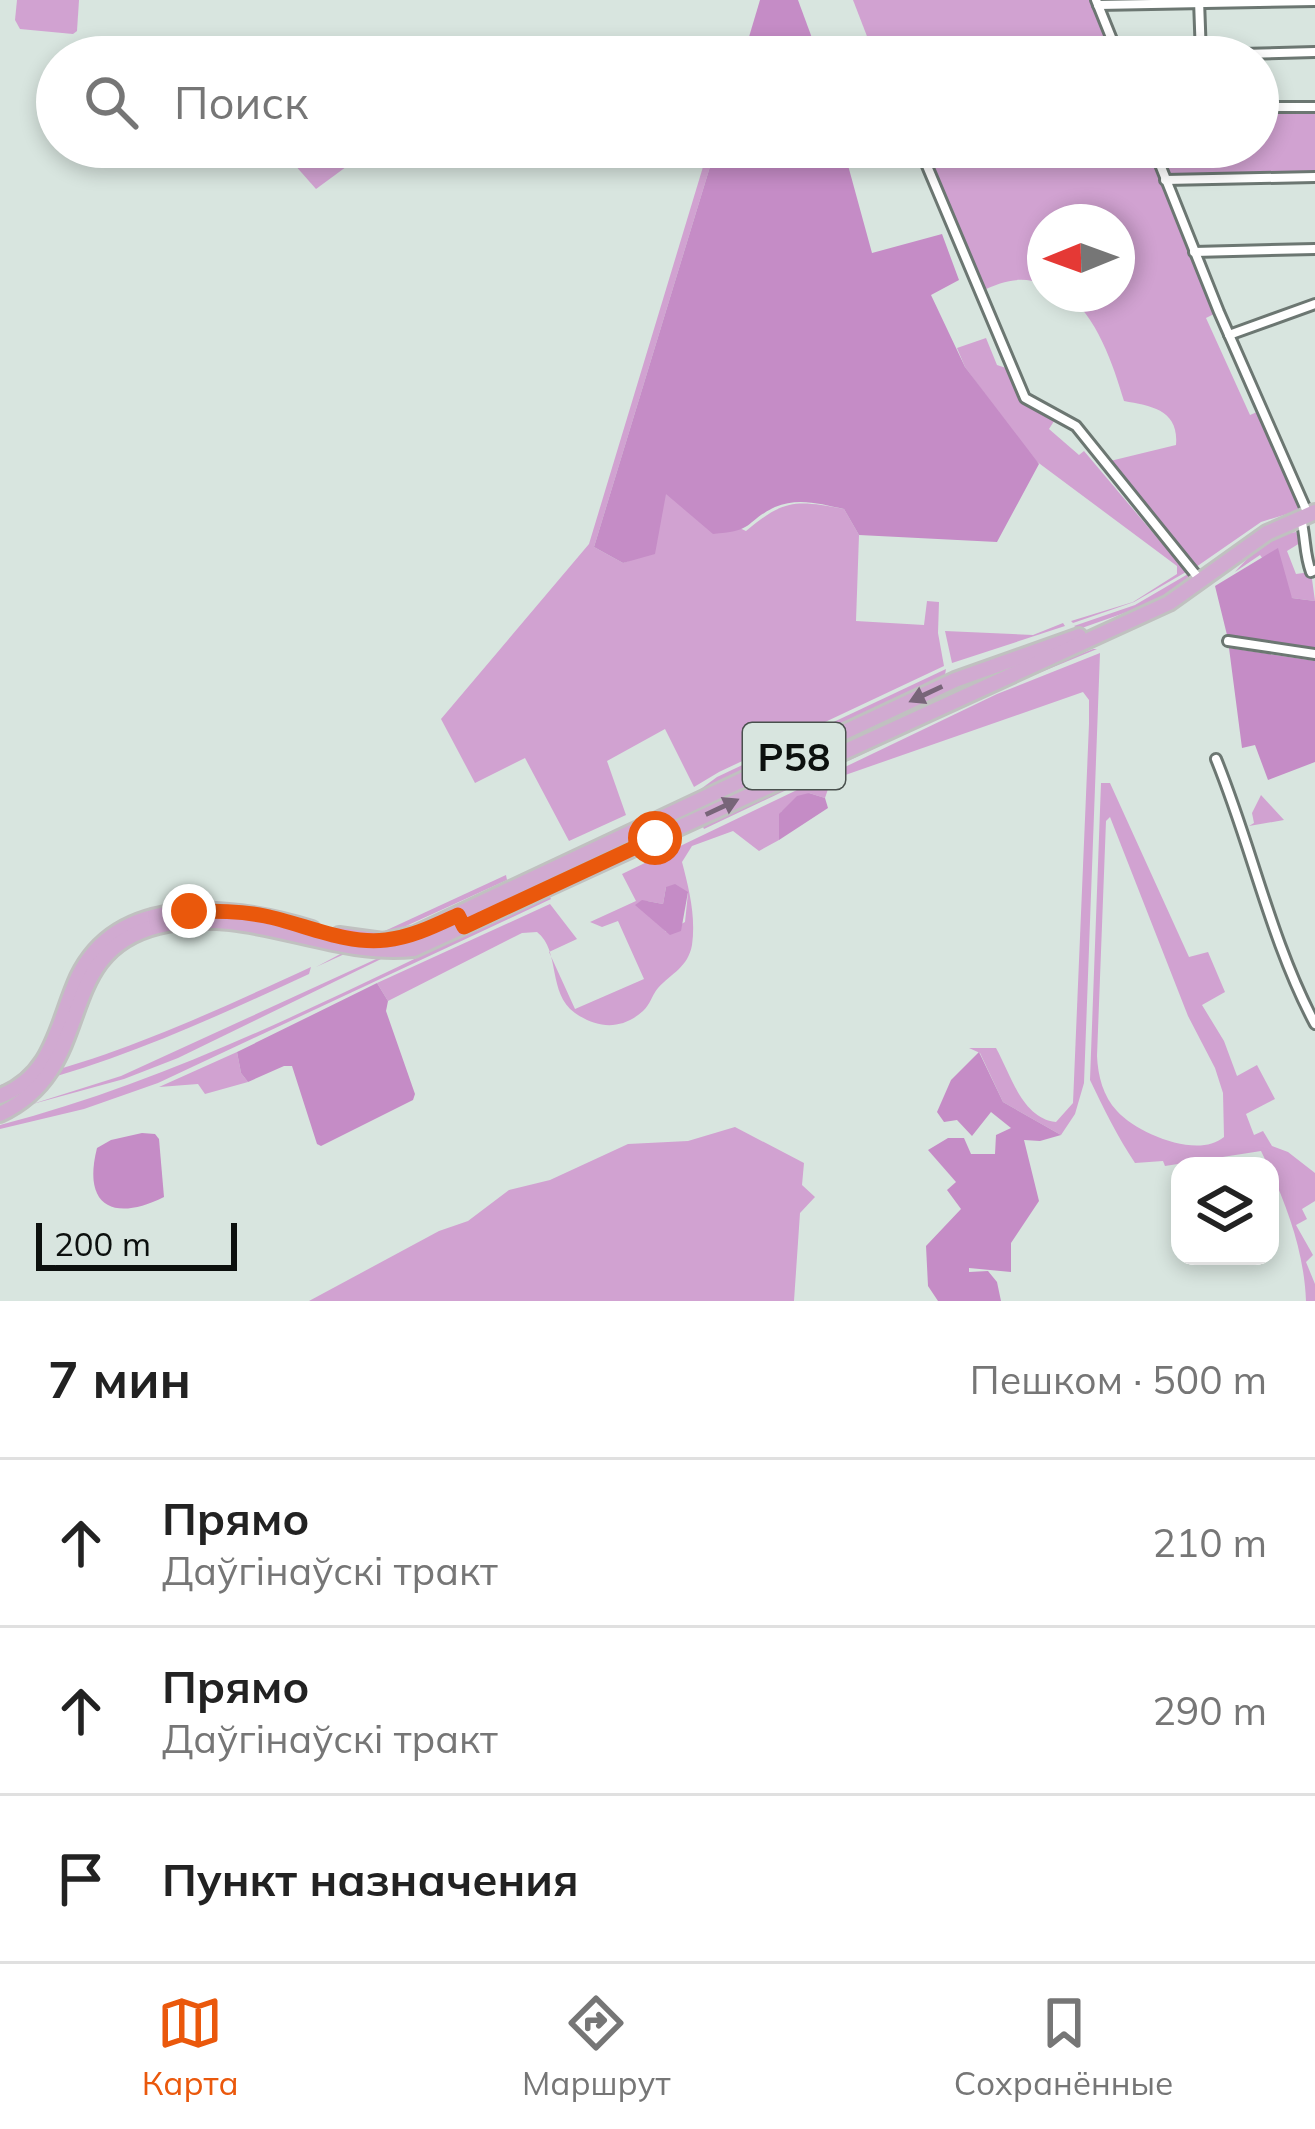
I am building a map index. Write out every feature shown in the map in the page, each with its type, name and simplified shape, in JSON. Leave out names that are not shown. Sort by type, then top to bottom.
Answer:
[{"type":"main road","name":"Р58","points":[[0,1114],[28,1101],[49,1077],[65,1048],[87,981],[101,959],[127,938],[157,926],[227,920],[379,953],[414,949],[461,921],[1169,603],[1267,533],[1308,514]]},
{"type":"main road","name":"Р58","points":[[0,1096],[38,1070],[56,1043],[80,974],[93,955],[124,928],[175,913],[228,910],[383,941],[461,921]]},
{"type":"street","points":[[1199,2],[1200,36]]},
{"type":"street","points":[[1110,36],[1097,3],[1315,2]]},
{"type":"street","points":[[1279,53],[1315,52]]},
{"type":"street","points":[[1279,107],[1315,107]]},
{"type":"street","points":[[928,168],[1025,398],[1076,426],[1200,581]]},
{"type":"street","points":[[1161,168],[1308,514],[1302,546],[1311,572],[1315,570]]},
{"type":"street","points":[[1165,180],[1315,177]]},
{"type":"street","points":[[1194,251],[1315,249]]},
{"type":"street","points":[[1229,335],[1315,304]]},
{"type":"street","points":[[1228,640],[1315,654]]},
{"type":"street","points":[[1216,759],[1245,834],[1270,927],[1315,1024]]},
{"type":"shaded area","points":[[17,0],[79,0],[77,31],[20,29],[15,20]]},
{"type":"shaded area","points":[[760,0],[798,0],[811,36],[749,36]]},
{"type":"shaded area","points":[[853,0],[1095,0],[1110,36],[867,36]]},
{"type":"shaded area","points":[[1279,107],[1315,107],[1315,177],[1165,180],[1218,312],[1206,318],[1250,415],[1257,412],[1300,510],[1261,522],[1196,567],[1106,462],[1176,445],[1168,417],[1154,408],[1124,401],[1109,357],[1084,312],[1135,312],[1135,204],[1027,204],[1027,280],[981,291],[935,168],[1279,168]]},
{"type":"shaded area","points":[[298,168],[345,168],[316,189]]},
{"type":"shaded area","points":[[703,168],[710,168],[594,547],[623,563],[634,559],[665,493],[746,531],[791,505],[844,509],[859,535],[856,621],[924,625],[927,601],[939,602],[944,666],[694,787],[665,729],[607,761],[626,815],[569,841],[525,758],[475,783],[441,719],[589,544]]},
{"type":"shaded area","points":[[710,168],[849,168],[872,253],[942,234],[959,280],[931,295],[965,367],[1039,464],[997,542],[859,535],[844,509],[801,502],[775,507],[736,531],[713,534],[666,494],[655,554],[623,563],[594,547]]},
{"type":"shaded area","points":[[986,338],[997,365],[1015,371],[1025,398],[1056,418],[1049,429],[1079,455],[1084,451],[1186,572],[1134,602],[1071,621],[1133,602],[1177,574],[1177,566],[1032,458],[965,367],[957,348]]},
{"type":"shaded area","points":[[1296,532],[1300,543],[1287,551],[1296,574],[1311,572],[1315,601],[1292,598],[1260,555],[1235,572],[1270,541]]},
{"type":"shaded area","points":[[1278,548],[1292,598],[1315,601],[1315,649],[1227,635],[1215,586]]},
{"type":"shaded area","points":[[1188,574],[1189,583],[1164,599],[1079,629],[1074,626],[1135,605]]},
{"type":"shaded area","points":[[1065,626],[952,663],[945,631],[1033,635]]},
{"type":"shaded area","points":[[1074,643],[954,691],[638,841],[635,837],[947,689]]},
{"type":"shaded area","points":[[1229,648],[1315,661],[1315,762],[1268,780],[1255,745],[1242,748]]},
{"type":"shaded area","points":[[1097,649],[1000,689],[704,829],[702,825],[979,695]]},
{"type":"shaded area","points":[[1100,653],[1084,1083],[1075,1114],[1061,1135],[1003,1102],[980,1053],[969,1048],[996,1048],[1019,1094],[1044,1119],[1056,1122],[1073,1103],[1089,724],[1089,700],[1083,692],[831,780],[825,798],[809,793],[781,812],[779,840],[759,851],[733,831],[692,846],[682,862],[692,913],[690,953],[645,1009],[627,1022],[601,1024],[575,1013],[561,995],[551,956],[575,1009],[644,979],[618,921],[602,927],[590,922],[636,901],[622,874],[997,694]],"holes":[[[666,887],[688,893],[685,922],[666,932],[647,901],[663,904]]]},
{"type":"shaded area","points":[[946,669],[945,675],[698,791],[717,777]]},
{"type":"shaded area","points":[[1101,783],[1110,783],[1189,957],[1208,952],[1225,992],[1202,1005],[1224,1041],[1237,1076],[1257,1065],[1275,1099],[1246,1114],[1254,1135],[1263,1131],[1272,1146],[1315,1173],[1315,1201],[1302,1209],[1307,1219],[1296,1225],[1313,1255],[1306,1262],[1315,1284],[1315,1301],[1306,1301],[1301,1262],[1279,1191],[1279,1157],[1264,1157],[1261,1151],[1171,1157],[1171,1165],[1165,1166],[1163,1161],[1135,1163],[1090,1080]],"holes":[[[1110,817],[1188,1016],[1223,1093],[1224,1137],[1213,1143],[1184,1145],[1153,1135],[1127,1120],[1108,1099],[1097,1056],[1106,821]]]},
{"type":"shaded area","points":[[809,793],[825,798],[828,808],[779,840],[779,814],[797,796]]},
{"type":"shaded area","points":[[1261,795],[1284,820],[1249,826]]},
{"type":"shaded area","points":[[506,875],[507,880],[316,967],[376,935]]},
{"type":"shaded area","points":[[675,884],[688,892],[681,931],[670,935],[635,905],[642,900],[663,904],[666,887]]},
{"type":"shaded area","points":[[549,895],[551,899],[158,1083],[84,1109],[0,1129],[0,1125],[142,1080],[211,1052]]},
{"type":"shaded area","points":[[550,904],[577,939],[550,952],[537,932],[522,933],[388,1001],[377,983]]},
{"type":"shaded area","points":[[457,922],[178,1058],[124,1079],[29,1105],[121,1076]]},
{"type":"shaded area","points":[[311,967],[309,974],[158,1041],[0,1091],[0,1085],[158,1034]]},
{"type":"shaded area","points":[[377,983],[388,1001],[386,1011],[415,1094],[413,1100],[321,1146],[292,1066],[248,1082],[237,1052]]},
{"type":"shaded area","points":[[237,1052],[248,1082],[205,1094],[198,1084],[159,1087]]},
{"type":"shaded area","points":[[979,1052],[1003,1102],[1061,1135],[1024,1140],[1039,1201],[1011,1243],[1011,1272],[969,1268],[969,1272],[988,1271],[997,1282],[1001,1301],[938,1301],[928,1286],[926,1246],[961,1209],[947,1190],[956,1182],[928,1150],[948,1138],[964,1138],[971,1154],[995,1154],[996,1135],[1011,1128],[991,1112],[972,1136],[957,1120],[944,1122],[937,1112],[951,1080]]},
{"type":"shaded area","points":[[735,1127],[804,1163],[802,1185],[815,1197],[800,1213],[794,1301],[309,1301],[439,1231],[468,1221],[509,1190],[550,1180],[628,1144],[688,1141]]},
{"type":"shaded area","points":[[142,1133],[159,1139],[164,1197],[130,1208],[106,1204],[94,1184],[97,1148]]},
{"type":"route","points":[[189,911],[228,910],[383,941],[415,934],[458,915],[464,927],[655,838]]}]
